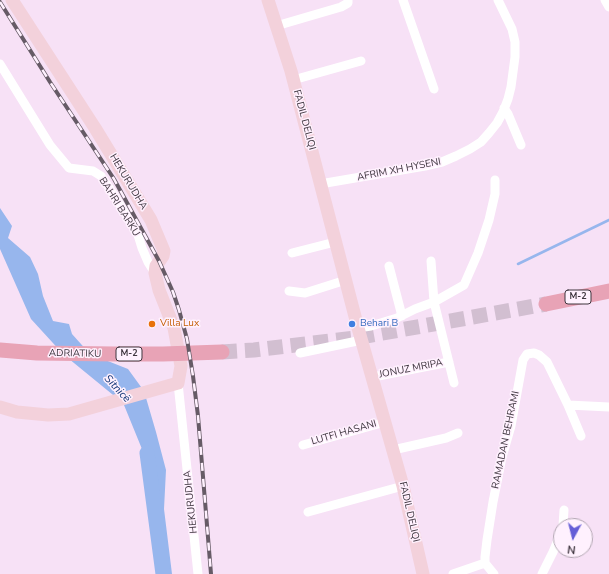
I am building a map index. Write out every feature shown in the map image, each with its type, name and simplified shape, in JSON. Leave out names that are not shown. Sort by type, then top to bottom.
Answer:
[{"type":"main road","name":"HEKURUDHA","points":[[12,0],[95,128],[151,220],[164,251],[163,256],[156,266],[155,272],[159,290],[174,328],[181,366],[178,383]]},
{"type":"main road","name":"FADIL DELIQI","points":[[268,0],[293,80],[335,242],[403,486],[424,574]]},
{"type":"main road","name":"M-2","points":[[546,304],[609,291]]},
{"type":"main road","name":"ADRIATIKU","points":[[0,350],[37,353],[163,354],[222,352]]},
{"type":"main road","points":[[0,407],[17,412],[48,415],[69,414],[178,383]]},
{"type":"street","points":[[276,26],[341,7],[348,3],[348,0]]},
{"type":"street","points":[[403,0],[434,89]]},
{"type":"street","name":"AFRIM XH HYSENI","points":[[320,184],[442,162],[470,149],[489,133],[497,123],[504,108],[511,87],[515,57],[515,42],[512,29],[498,0]]},
{"type":"street","points":[[605,0],[609,7]]},
{"type":"street","points":[[293,80],[361,61]]},
{"type":"street","name":"BAHRI BARKU","points":[[0,64],[50,145],[69,168],[93,171],[101,176],[138,235],[148,262],[155,272]]},
{"type":"street","points":[[504,108],[521,145]]},
{"type":"street","points":[[300,353],[360,334],[434,302],[464,285],[478,253],[489,220],[495,194],[495,180]]},
{"type":"street","points":[[292,253],[335,242]]},
{"type":"street","name":"JONUZ MRIPA","points":[[431,261],[434,302],[454,383]]},
{"type":"street","points":[[389,266],[402,316]]},
{"type":"street","points":[[289,291],[305,293],[346,280]]},
{"type":"street","name":"RAMADAN BEHRAMI","points":[[486,563],[485,557],[493,502],[502,457],[511,426],[523,360],[527,354],[534,353],[539,355],[547,362],[581,436]]},
{"type":"street","name":"JONUZ MRIPA","points":[[372,377],[449,362]]},
{"type":"street","name":"HEKURUDHA","points":[[178,383],[198,574]]},
{"type":"street","points":[[568,405],[609,407]]},
{"type":"street","name":"LUTFI HASANI","points":[[303,445],[385,422]]},
{"type":"street","points":[[393,450],[458,434]]},
{"type":"street","points":[[308,512],[403,486]]},
{"type":"street","points":[[564,510],[564,518]]},
{"type":"street","points":[[542,574],[553,552]]},
{"type":"street","points":[[453,574],[486,563],[494,574]]},
{"type":"water","points":[[0,208],[12,226],[8,238],[30,257],[38,274],[43,296],[53,321],[69,324],[72,334],[90,354],[128,369],[144,391],[166,470],[164,509],[172,574],[158,574],[153,487],[144,454],[124,405],[63,354],[31,319],[0,249]]},
{"type":"waterway","points":[[518,264],[609,220]]},
{"type":"waterway","name":"Sitnicë","points":[[147,453],[163,574]]},
{"type":"tunnel","points":[[222,352],[254,350],[355,338],[546,304]]},
{"type":"railway","points":[[0,2],[50,82],[114,179],[159,261],[173,292],[187,339],[193,376],[198,416],[211,574]]},
{"type":"place","name":"Villa Lux","points":[[152,324]]},
{"type":"place","name":"Behari B","points":[[352,324]]}]
